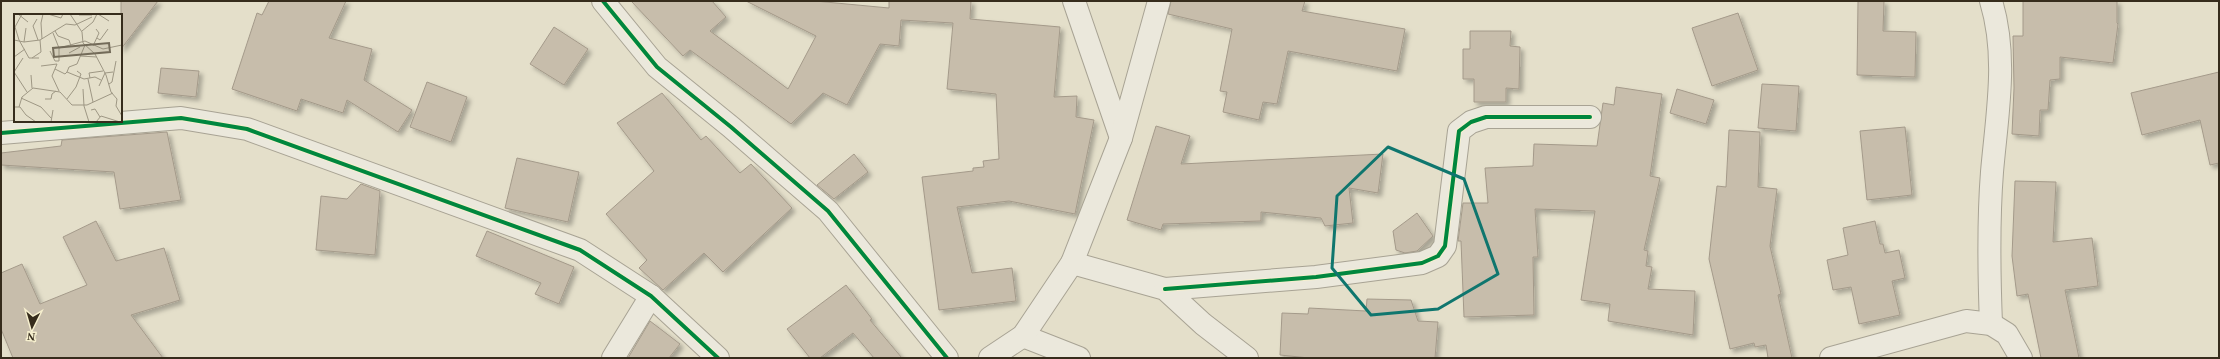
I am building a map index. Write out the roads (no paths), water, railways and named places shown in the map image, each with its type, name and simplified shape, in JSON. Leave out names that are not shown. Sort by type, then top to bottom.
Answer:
[{"type":"street","points":[[603,1],[657,67],[731,127],[828,211],[947,358]]},
{"type":"street","points":[[1074,1],[1120,138]]},
{"type":"street","points":[[990,358],[1022,336],[1072,263],[1120,138],[1159,1]]},
{"type":"street","points":[[1990,1],[1997,22],[2002,72],[1992,174],[1988,263],[1991,324]]},
{"type":"street","points":[[1072,263],[1165,289],[1316,277],[1422,263],[1438,256],[1445,246],[1459,131],[1471,122],[1486,117],[1590,117]]},
{"type":"street","points":[[1,133],[181,118],[247,130],[580,250],[651,296],[718,358]]},
{"type":"street","points":[[1165,289],[1203,324],[1247,358]]},
{"type":"street","points":[[613,358],[651,296]]},
{"type":"street","points":[[1830,358],[1966,321],[1991,324],[2007,334],[2021,358]]},
{"type":"street","points":[[1022,336],[1079,358]]}]
